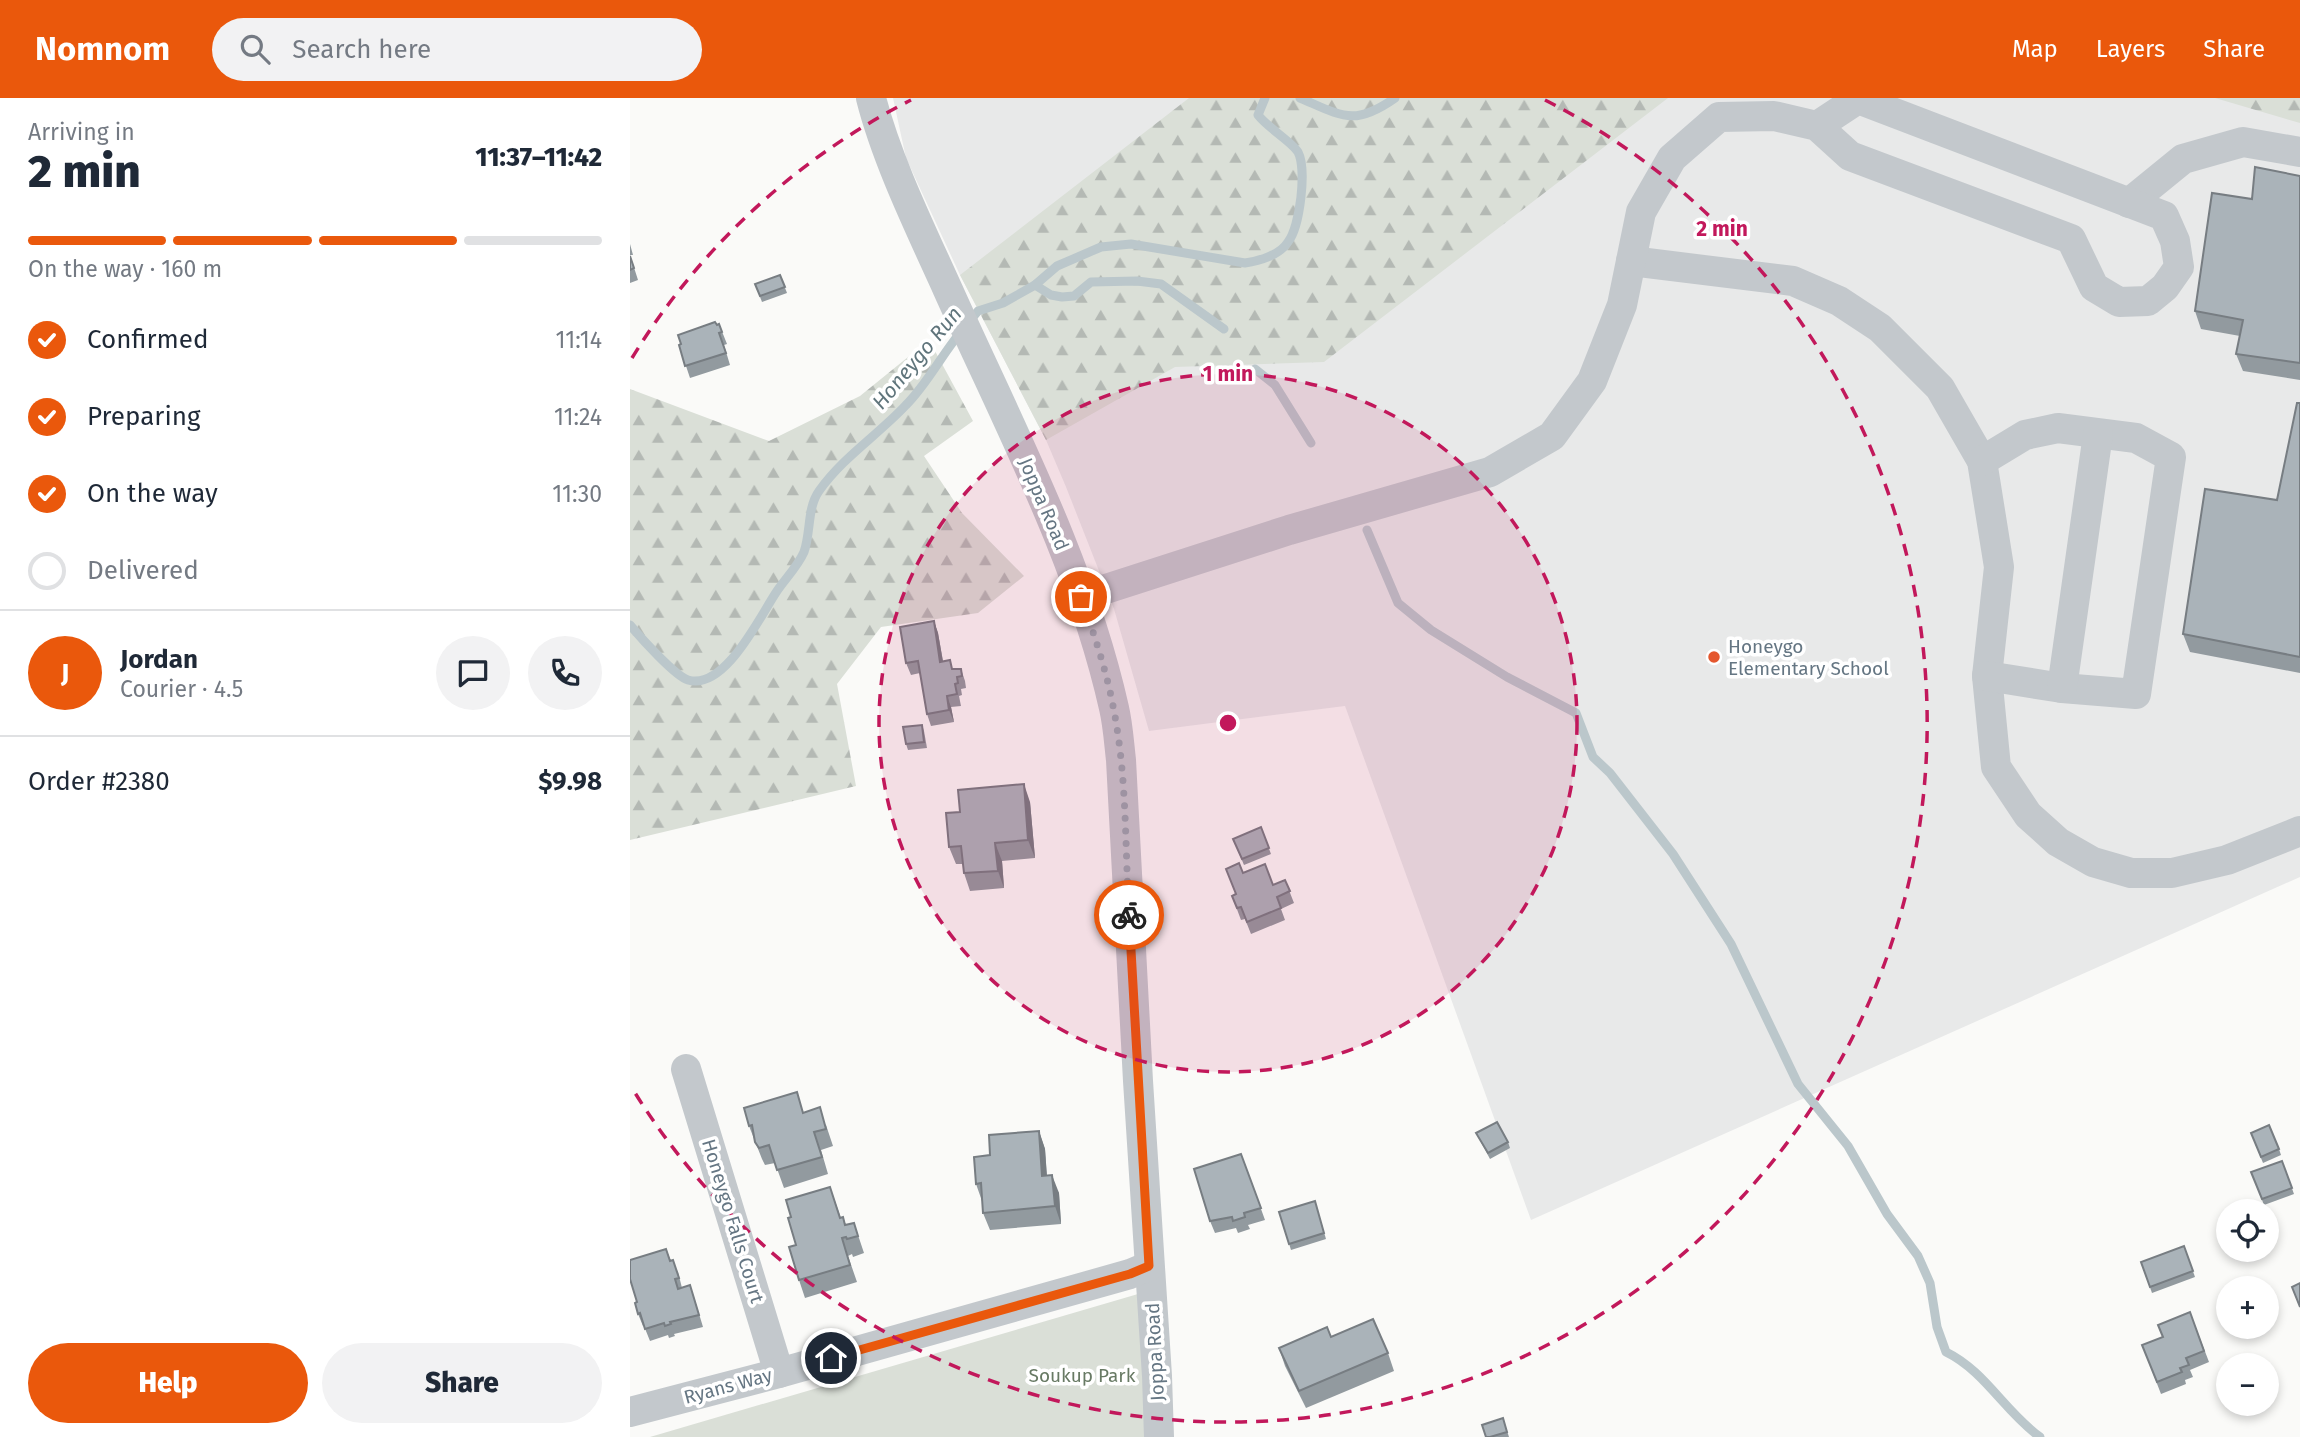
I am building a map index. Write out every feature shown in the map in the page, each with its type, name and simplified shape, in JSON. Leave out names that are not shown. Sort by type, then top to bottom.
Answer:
[{"type":"street","name":"Joppa Road","points":[[871,98],[925,241],[1040,492],[1096,640],[1114,709],[1121,760],[1159,1437]]},
{"type":"street","points":[[1081,597],[1289,530],[1490,472],[1552,436],[1592,381],[1622,305],[1641,212],[1672,158],[1719,117],[1774,117],[1817,126],[1850,156],[2071,239],[2094,287],[2119,302],[2148,301],[2165,287],[2179,267],[2175,241],[2164,216],[1858,99],[1817,126]]},
{"type":"street","points":[[2129,203],[2183,159],[2243,142],[2300,152]]},
{"type":"street","points":[[1631,261],[1793,281],[1839,301],[1880,327],[1940,387],[1982,461],[1999,567],[1987,676],[1996,767],[2028,815],[2059,842],[2093,862],[2131,873],[2172,873],[2227,860],[2300,831]]},
{"type":"street","points":[[1982,461],[2025,435],[2058,428],[2136,439],[2171,457],[2136,694],[2062,688],[1987,676]]},
{"type":"street","points":[[2062,688],[2098,434]]},
{"type":"street","name":"Honeygo Falls Court","points":[[687,1069],[779,1373]]},
{"type":"street","name":"Ryans Way","points":[[630,1412],[779,1373],[1130,1274],[1149,1266]]},
{"type":"shaded area","name":"Honeygo Elementary School","points":[[893,98],[2300,98],[2300,877],[1531,1220],[1345,706],[1149,731],[1114,609],[1066,487],[1046,440],[960,275],[906,158]]},
{"type":"green space","points":[[1189,98],[1668,98],[1324,362],[1175,367],[1046,440],[960,275]]},
{"type":"green space","points":[[2215,98],[2300,98],[2300,123]]},
{"type":"green space","points":[[929,340],[973,421],[924,456],[962,513],[1024,576],[978,613],[881,627],[837,684],[856,786],[630,840],[630,389],[769,441],[860,396]]},
{"type":"green space","name":"Soukup Park","points":[[1138,1294],[1146,1437],[650,1437]]},
{"type":"building","points":[[2255,167],[2300,176],[2300,363],[2236,354],[2243,320],[2195,311],[2212,193],[2252,199]]},
{"type":"building","points":[[780,275],[785,287],[760,296],[755,284]]},
{"type":"building","points":[[715,322],[719,324],[722,332],[719,333],[726,353],[685,366],[678,335]]},
{"type":"building","points":[[2297,403],[2300,403],[2300,657],[2183,634],[2205,489],[2277,500]]},
{"type":"building","points":[[934,621],[940,662],[950,660],[952,669],[961,669],[962,676],[957,677],[958,683],[955,684],[957,694],[947,696],[949,710],[927,714],[918,661],[906,663],[900,627]]},
{"type":"building","points":[[922,725],[924,742],[906,744],[903,727]]},
{"type":"building","points":[[1024,784],[1028,840],[995,843],[998,871],[964,873],[961,846],[949,847],[946,813],[960,812],[958,790]]},
{"type":"building","points":[[1261,827],[1269,848],[1242,859],[1233,839]]},
{"type":"building","points":[[1239,863],[1243,873],[1265,864],[1273,885],[1285,880],[1290,891],[1277,897],[1281,908],[1247,922],[1241,907],[1237,908],[1232,896],[1236,894],[1226,869]]},
{"type":"building","points":[[797,1092],[803,1113],[820,1107],[826,1129],[814,1132],[822,1157],[777,1170],[769,1145],[759,1148],[755,1142],[752,1125],[749,1126],[744,1108]]},
{"type":"building","points":[[1497,1122],[1508,1142],[1488,1153],[1476,1133]]},
{"type":"building","points":[[2269,1125],[2279,1149],[2261,1157],[2251,1133]]},
{"type":"building","points":[[1039,1131],[1042,1176],[1052,1175],[1055,1206],[983,1213],[981,1183],[976,1184],[974,1157],[990,1155],[989,1135]]},
{"type":"building","points":[[1241,1154],[1261,1208],[1244,1213],[1245,1217],[1233,1221],[1232,1217],[1210,1221],[1194,1169]]},
{"type":"building","points":[[2282,1161],[2292,1188],[2262,1199],[2251,1172]]},
{"type":"building","points":[[830,1187],[840,1218],[843,1217],[845,1225],[854,1223],[858,1236],[842,1238],[850,1265],[799,1280],[789,1247],[796,1245],[786,1200]]},
{"type":"building","points":[[1315,1201],[1324,1233],[1289,1244],[1279,1212]]},
{"type":"building","points":[[2184,1246],[2193,1271],[2150,1287],[2141,1262]]},
{"type":"building","points":[[666,1249],[679,1278],[675,1279],[678,1289],[690,1285],[699,1315],[670,1322],[671,1324],[665,1326],[664,1323],[645,1329],[635,1303],[637,1302],[630,1279],[630,1260]]},
{"type":"building","points":[[2300,1283],[2300,1307],[2292,1287]]},
{"type":"building","points":[[2190,1312],[2204,1351],[2186,1358],[2189,1365],[2180,1368],[2182,1372],[2157,1382],[2142,1345],[2163,1337],[2158,1325]]},
{"type":"building","points":[[1373,1319],[1388,1353],[1299,1391],[1279,1348],[1327,1327],[1331,1337]]},
{"type":"building","points":[[1503,1418],[1507,1432],[1486,1437],[1482,1425]]},
{"type":"waterway","name":"Honeygo Run","points":[[969,322],[978,311],[1003,303],[1035,285],[1057,266],[1101,247],[1131,244],[1245,263],[1275,254],[1288,242],[1296,224],[1302,171],[1301,160],[1295,148],[1258,115],[1265,98]]},
{"type":"waterway","name":"Honeygo Run","points":[[1300,98],[1348,116],[1369,113],[1395,98]]},
{"type":"waterway","points":[[1035,285],[1051,295],[1062,297],[1074,296],[1091,282],[1137,281],[1161,284],[1224,329]]},
{"type":"waterway","name":"Honeygo Run","points":[[630,625],[649,647],[688,680],[702,680],[728,663],[804,552],[813,505],[819,491],[839,467],[914,397],[960,333]]},
{"type":"waterway","points":[[1255,369],[1275,385],[1311,443]]},
{"type":"waterway","points":[[1367,530],[1398,603],[1431,630],[1507,677],[1576,713],[1593,757],[1610,773],[1673,854],[1731,944],[1798,1084],[1848,1146],[1887,1214],[1918,1256],[1930,1283],[1937,1327],[1946,1352],[1972,1370],[2040,1437]]},
{"type":"way so far","points":[[1081,597],[1096,640],[1114,709],[1121,760],[1129,915]]},
{"type":"place","name":"Honeygo Elementary School","points":[[1714,657]]},
{"type":"route","points":[[831,1358],[1130,1274],[1149,1266],[1129,915]]}]
